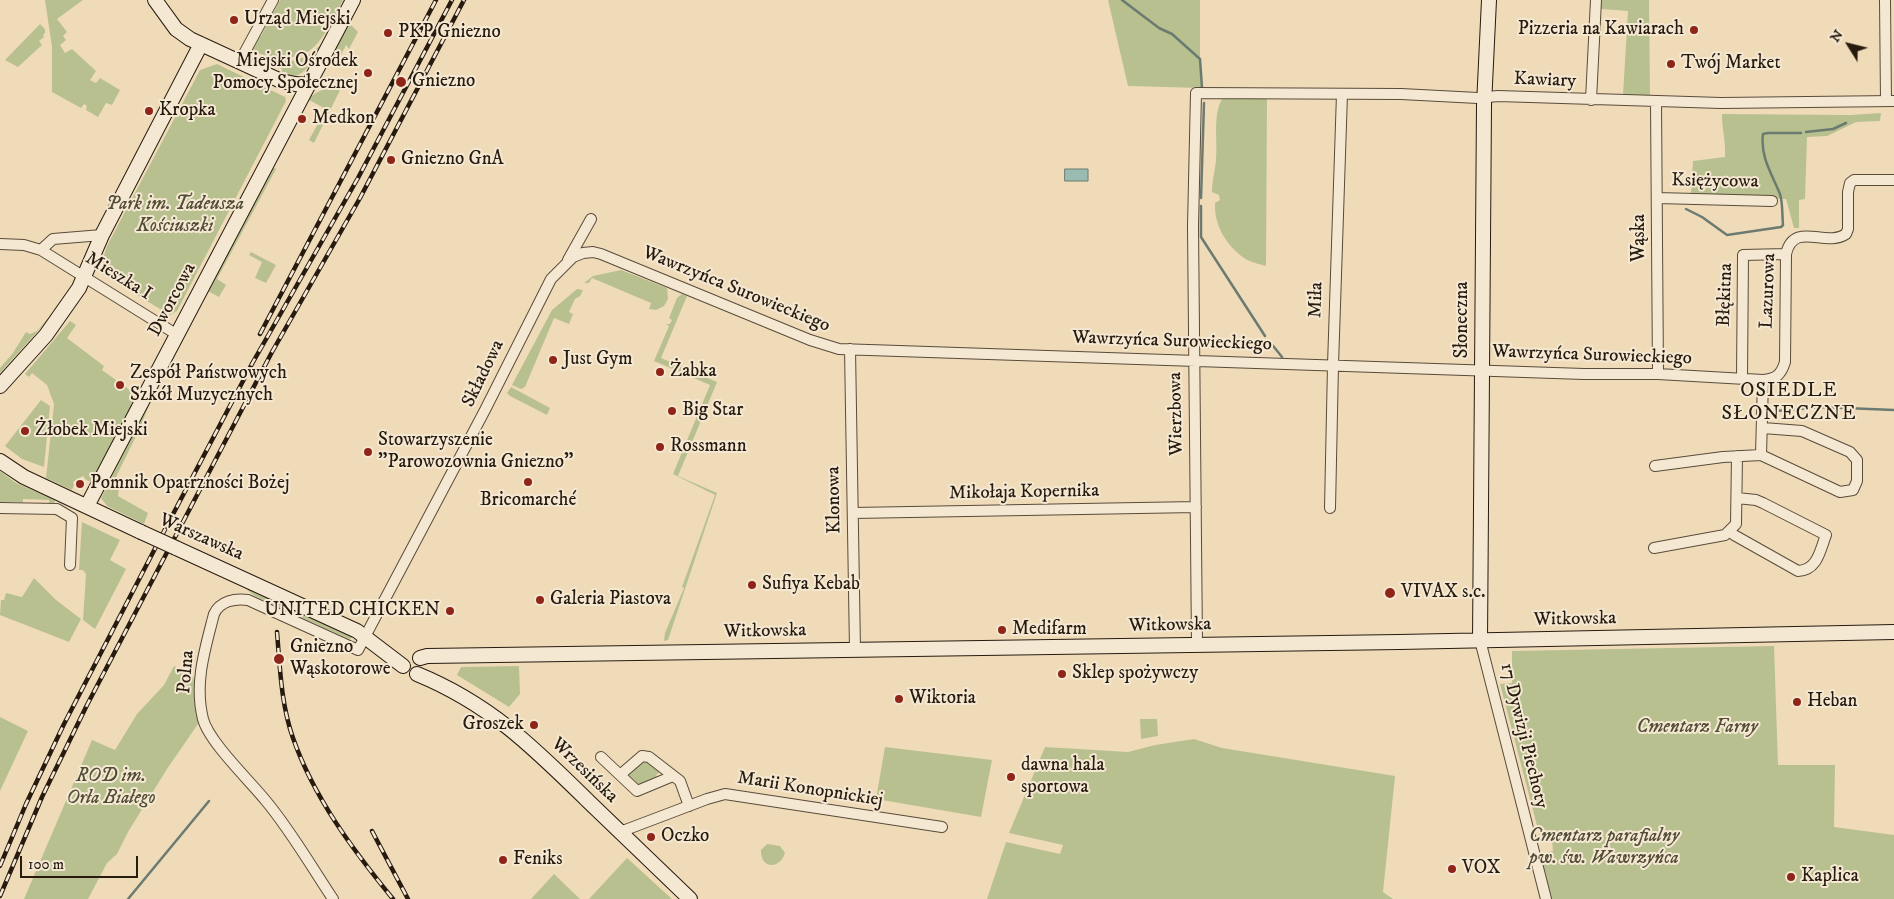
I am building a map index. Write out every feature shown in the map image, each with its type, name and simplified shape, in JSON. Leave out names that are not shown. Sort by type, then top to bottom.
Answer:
[{"type":"street","points":[[155,0],[176,29],[201,44],[281,81],[308,85]]},
{"type":"street","points":[[240,61],[273,0]]},
{"type":"street","name":"Dworcowa","points":[[87,506],[353,0]]},
{"type":"street","name":"Słoneczna","points":[[1480,640],[1484,97],[1489,0]]},
{"type":"street","points":[[1591,100],[1596,0]]},
{"type":"street","points":[[1885,0],[1890,101]]},
{"type":"street","points":[[0,386],[52,327],[73,299],[102,235],[201,44]]},
{"type":"street","name":"Kawiary","points":[[1196,93],[1401,94],[1478,98],[1656,102],[1890,101]]},
{"type":"street","name":"Wierzbowa","points":[[1196,93],[1193,226],[1193,360],[1197,644]]},
{"type":"street","name":"Miła","points":[[1330,508],[1342,94]]},
{"type":"street","name":"Wąska","points":[[1656,102],[1658,374]]},
{"type":"street","name":"Lazurowa","points":[[1778,377],[1782,373],[1785,362],[1786,254],[1789,244],[1796,238],[1841,238],[1846,234],[1848,186],[1852,181],[1894,180]]},
{"type":"street","name":"Księżycowa","points":[[1657,198],[1772,201]]},
{"type":"street","name":"Składowa","points":[[566,263],[591,219]]},
{"type":"street","points":[[585,230],[588,253]]},
{"type":"street","name":"Mieszka I","points":[[41,250],[53,239],[102,235]]},
{"type":"street","name":"Mieszka I","points":[[0,244],[24,245],[41,250],[176,334]]},
{"type":"street","name":"Wawrzyńca Surowieckiego","points":[[588,253],[602,254],[825,346],[850,349],[1658,374],[1763,380],[1778,377]]},
{"type":"street","name":"Składowa","points":[[366,636],[486,410],[551,278],[573,257],[588,253]]},
{"type":"street","name":"Błękitna","points":[[1742,378],[1743,255],[1786,254]]},
{"type":"street","name":"Klonowa","points":[[850,349],[855,650]]},
{"type":"street","points":[[1761,455],[1763,380]]},
{"type":"street","points":[[1655,466],[1761,455],[1840,492],[1853,490],[1858,481],[1857,460],[1850,452],[1802,430],[1763,428]]},
{"type":"street","points":[[1654,548],[1725,535],[1730,531],[1736,524],[1737,456]]},
{"type":"street","name":"Warszawska","points":[[0,461],[24,477],[366,636],[386,652],[414,665]]},
{"type":"street","points":[[1730,531],[1798,571],[1809,569],[1815,563],[1826,535],[1756,500],[1737,498]]},
{"type":"street","name":"Mikołaja Kopernika","points":[[853,513],[1196,507]]},
{"type":"street","points":[[0,508],[57,509],[72,518],[70,566]]},
{"type":"street","name":"Polna","points":[[333,899],[272,809],[225,754],[204,721],[199,689],[200,672],[214,614],[218,606],[228,602],[242,599],[253,601],[358,650],[366,636]]},
{"type":"street","name":"Witkowska","points":[[414,665],[427,656],[442,659],[1894,632]]},
{"type":"street","name":"17 Dywizji Piechoty","points":[[1480,640],[1546,899]]},
{"type":"street","points":[[438,681],[442,659]]},
{"type":"street","name":"Wrzesińska","points":[[414,665],[481,707],[510,728],[690,899]]},
{"type":"street","points":[[620,775],[642,756],[650,756],[680,781],[689,806]]},
{"type":"street","points":[[601,757],[637,791],[673,776]]},
{"type":"street","name":"Marii Konopnickiej","points":[[620,832],[725,794],[942,827]]},
{"type":"green space","points":[[45,0],[83,0],[57,19],[67,32],[63,36],[66,40],[60,45],[65,53],[72,49],[96,71],[90,80],[96,83],[100,78],[120,90],[112,105],[106,103],[98,117],[86,110],[87,106],[84,104],[81,108],[52,92],[52,47]]},
{"type":"green space","points":[[280,0],[343,0],[326,31],[310,51],[299,56],[286,58],[249,51],[257,38],[261,36]]},
{"type":"green space","points":[[1108,0],[1200,0],[1202,88],[1128,86]]},
{"type":"green space","points":[[1601,0],[1649,0],[1650,95],[1623,95],[1628,11],[1601,9]]},
{"type":"green space","points":[[40,24],[45,29],[44,37],[39,41],[42,45],[18,67],[5,60]]},
{"type":"green space","points":[[347,24],[350,24],[358,32],[349,49],[346,45],[338,61],[332,52]]},
{"type":"green space","points":[[326,40],[313,60],[303,72],[297,75],[282,75],[282,69],[257,57],[281,61],[296,60],[314,51]]},
{"type":"green space","name":"Park im. Tadeusza Kościuszki","points":[[217,64],[285,97],[286,101],[177,311],[170,315],[104,275],[103,261],[107,246],[200,70]]},
{"type":"green space","points":[[343,84],[314,143],[309,140],[326,109],[309,100],[319,91]]},
{"type":"green space","points":[[1223,97],[1267,98],[1266,266],[1244,258],[1227,241],[1219,227],[1215,203],[1220,200],[1219,195],[1212,192],[1212,188],[1216,160],[1216,120]]},
{"type":"green space","points":[[1881,113],[1880,121],[1856,122],[1827,136],[1807,137],[1805,199],[1799,200],[1799,228],[1794,228],[1786,199],[1691,195],[1693,161],[1725,157],[1722,114],[1851,115]]},
{"type":"green space","points":[[273,167],[276,169],[217,279],[226,285],[219,297],[208,291]]},
{"type":"green space","points":[[251,252],[276,265],[266,283],[255,278],[262,262],[249,255]]},
{"type":"green space","points":[[621,270],[667,288],[668,299],[664,306],[656,310],[649,309],[651,303],[592,278],[589,283],[584,283],[593,276]]},
{"type":"green space","points":[[577,289],[583,290],[580,296],[575,299],[569,312],[573,314],[569,324],[554,318],[525,387],[521,389],[512,385],[552,310]]},
{"type":"green space","points":[[682,294],[687,296],[661,358],[717,382],[678,476],[717,493],[668,640],[664,641],[665,633],[684,588],[682,587],[715,495],[673,474],[710,385],[654,361],[669,326],[666,324],[670,324],[672,320],[669,318],[677,298]]},
{"type":"green space","points":[[49,317],[46,322],[0,373],[0,368],[13,353],[26,332],[30,334],[37,331]]},
{"type":"green space","points":[[70,321],[76,325],[67,338],[104,366],[102,370],[137,395],[91,482],[83,476],[73,482],[72,490],[46,478],[54,404],[47,385],[32,373],[29,377],[25,374]]},
{"type":"green space","points":[[511,387],[550,408],[547,415],[510,396],[507,393]]},
{"type":"green space","points":[[41,400],[50,406],[44,467],[22,459],[5,446]]},
{"type":"green space","points":[[151,400],[141,426],[115,479],[120,481],[118,496],[148,513],[144,524],[107,506],[101,498]]},
{"type":"green space","points":[[0,471],[16,483],[55,500],[54,504],[49,504],[49,500],[23,499],[23,502],[0,502]]},
{"type":"green space","points":[[82,522],[120,540],[110,560],[126,569],[95,629],[83,620],[86,574],[83,570],[79,570]]},
{"type":"green space","points":[[34,578],[56,600],[81,619],[69,642],[0,615],[1,600],[4,600],[6,593],[22,597]]},
{"type":"green space","points":[[248,589],[352,638],[349,639],[255,596]]},
{"type":"green space","points":[[1774,646],[1778,765],[1835,765],[1834,827],[1894,835],[1894,899],[1551,899],[1539,854],[1553,851],[1552,840],[1541,841],[1500,684],[1512,683],[1512,651]]},
{"type":"green space","name":"ROD im. Orła Białego","points":[[174,666],[194,678],[199,717],[198,724],[167,769],[128,832],[117,854],[107,863],[88,899],[24,899],[92,740],[115,750],[137,714],[164,685]]},
{"type":"green space","points":[[519,666],[520,694],[509,707],[457,675],[461,667]]},
{"type":"green space","points":[[0,717],[28,731],[0,791]]},
{"type":"green space","points":[[1140,719],[1157,719],[1158,736],[1141,739]]},
{"type":"green space","points":[[1194,739],[1222,748],[1395,776],[1383,892],[1393,899],[987,899],[1006,842],[1060,854],[1063,845],[1009,833],[1045,747],[1128,752],[1155,745]]},
{"type":"green space","points":[[885,747],[992,760],[981,817],[876,799]]},
{"type":"green space","points":[[643,760],[649,761],[660,772],[656,775],[657,777],[638,786],[625,775]]},
{"type":"green space","points":[[767,844],[780,846],[785,853],[782,859],[775,865],[767,864],[762,856],[761,850]]},
{"type":"green space","points":[[627,858],[672,899],[589,899]]},
{"type":"green space","points":[[554,874],[580,899],[531,899]]},
{"type":"water","points":[[1065,169],[1088,169],[1088,181],[1065,181]]},
{"type":"waterway","points":[[1122,0],[1159,28],[1172,34],[1200,59],[1202,88]]},
{"type":"waterway","points":[[1201,198],[1204,103]]},
{"type":"waterway","points":[[1806,132],[1833,129],[1846,123]]},
{"type":"waterway","points":[[1686,209],[1702,217],[1727,235],[1781,227],[1783,225],[1781,198],[1765,158],[1763,134],[1801,133]]},
{"type":"waterway","points":[[1201,206],[1201,237],[1265,336]]},
{"type":"waterway","points":[[1270,342],[1282,357]]},
{"type":"waterway","points":[[1776,411],[1820,407],[1894,410]]},
{"type":"waterway","points":[[128,899],[209,801]]},
{"type":"railway","points":[[260,334],[436,0]]},
{"type":"railway","points":[[0,866],[26,804],[64,724],[161,537],[253,362],[358,178],[452,0]]},
{"type":"railway","points":[[0,896],[42,797],[87,705],[272,352],[360,198],[464,0]]},
{"type":"railway","points":[[277,632],[286,712],[293,738],[302,760],[312,782],[336,823],[363,862],[393,899]]},
{"type":"railway","points":[[372,831],[408,899]]},
{"type":"place","name":"Urząd Miejski","points":[[234,20]]},
{"type":"place","name":"Pizzeria na Kawiarach","points":[[1694,30]]},
{"type":"place","name":"PKP Gniezno","points":[[388,33]]},
{"type":"place","name":"Twój Market","points":[[1671,64]]},
{"type":"place","name":"Miejski Ośrodek Pomocy Społecznej","points":[[368,73]]},
{"type":"place","name":"Gniezno","points":[[401,82]]},
{"type":"place","name":"Kropka","points":[[149,111]]},
{"type":"place","name":"Medkon","points":[[302,119]]},
{"type":"place","name":"Gniezno GnA","points":[[391,160]]},
{"type":"place","name":"Just Gym","points":[[553,360]]},
{"type":"place","name":"Żabka","points":[[660,372]]},
{"type":"place","name":"Zespół Państwowych Szkół Muzycznych","points":[[120,385]]},
{"type":"place","name":"Big Star","points":[[672,411]]},
{"type":"place","name":"Żłobek Miejski","points":[[25,431]]},
{"type":"place","name":"Rossmann","points":[[660,447]]},
{"type":"place","name":"Stowarzyszenie \"Parowozownia Gniezno\"","points":[[368,452]]},
{"type":"place","name":"Bricomarché","points":[[528,482]]},
{"type":"place","name":"Pomnik Opatrzności Bożej","points":[[80,484]]},
{"type":"place","name":"Sufiya Kebab","points":[[752,585]]},
{"type":"place","name":"VIVAX s.c.","points":[[1390,593]]},
{"type":"place","name":"Galeria Piastova","points":[[540,600]]},
{"type":"place","name":"UNITED CHICKEN","points":[[450,611]]},
{"type":"place","name":"Medifarm","points":[[1002,630]]},
{"type":"place","name":"Gniezno Wąskotorowe","points":[[279,659]]},
{"type":"place","name":"Sklep spożywczy","points":[[1062,674]]},
{"type":"place","name":"Wiktoria","points":[[899,699]]},
{"type":"place","name":"Heban","points":[[1797,702]]},
{"type":"place","name":"Groszek","points":[[534,725]]},
{"type":"place","name":"dawna hala sportowa","points":[[1011,777]]},
{"type":"place","name":"Oczko","points":[[651,837]]},
{"type":"place","name":"Feniks","points":[[503,860]]},
{"type":"place","name":"VOX","points":[[1452,869]]},
{"type":"place","name":"Kaplica","points":[[1791,877]]},
{"type":"district","name":"OSIEDLE SŁONECZNE","points":[[1789,404]]},
{"type":"park label","name":"Cmentarz Farny","points":[[1697,728]]},
{"type":"park label","name":"Cmentarz parafialny pw. św. Wawrzyńca","points":[[1604,848]]}]
